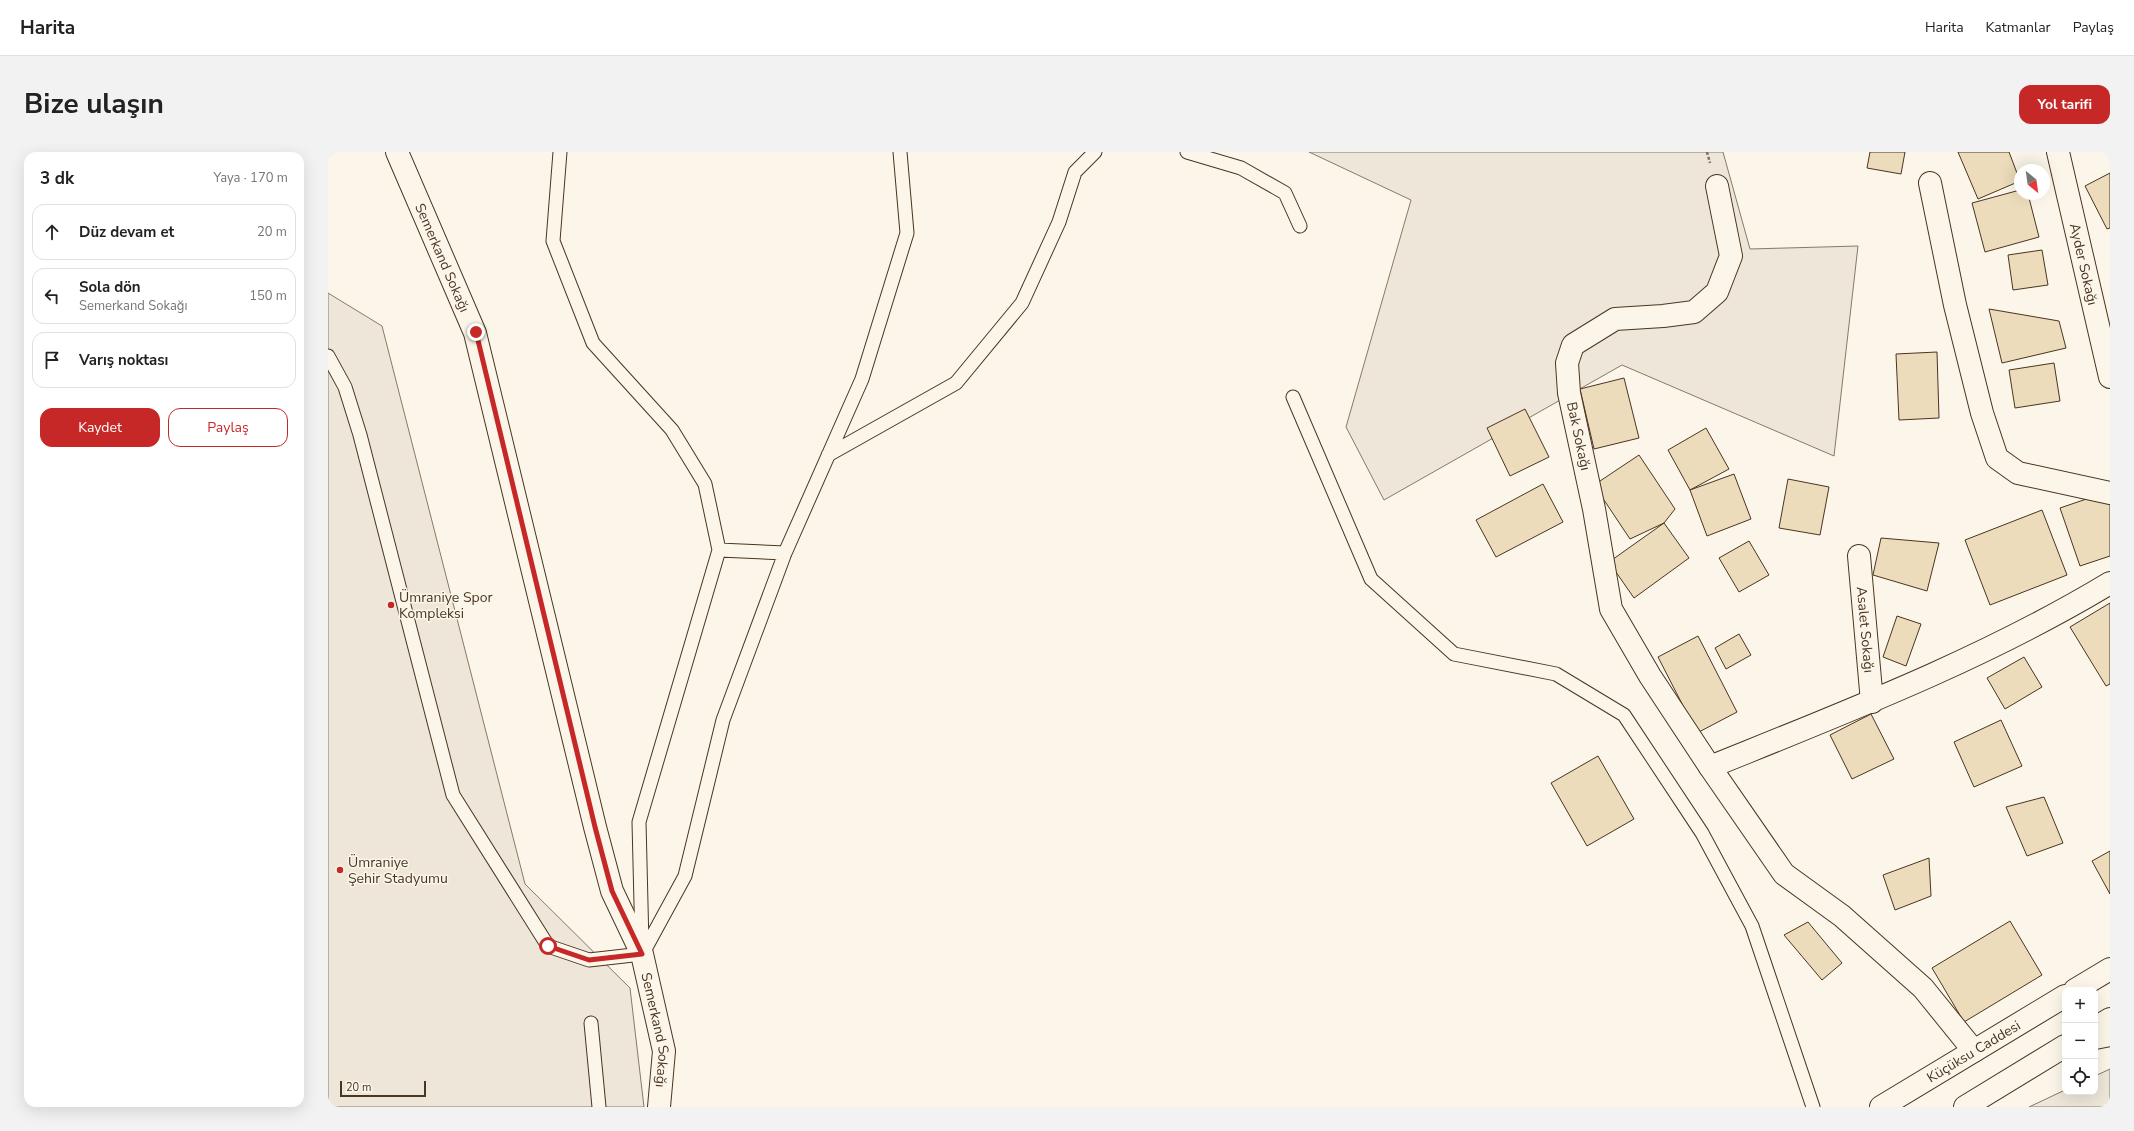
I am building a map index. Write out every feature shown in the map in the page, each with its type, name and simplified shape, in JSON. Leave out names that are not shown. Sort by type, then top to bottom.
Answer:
[{"type":"street","name":"Semerkand Sokağı","points":[[397,152],[476,332],[612,891],[642,954],[664,1051],[658,1107]]},
{"type":"street","name":"Ayder Sokağı","points":[[2058,152],[2110,377]]},
{"type":"street","points":[[1930,183],[1955,305],[1982,413],[1997,458],[2018,473],[2110,493]]},
{"type":"street","name":"Bak Sokağı","points":[[1717,186],[1731,256],[1717,292],[1694,312],[1663,316],[1615,318],[1573,345],[1567,363],[1569,393],[1594,509],[1611,609],[1650,676],[1710,767],[1784,874],[1842,916],[1923,988],[1974,1051]]},
{"type":"street","name":"Asalet Sokağı","points":[[1859,556],[1872,702]]},
{"type":"street","points":[[1710,767],[1872,702],[2070,607],[2110,583]]},
{"type":"street","points":[[2080,987],[2110,969]]},
{"type":"street","name":"Küçüksu Caddesi","points":[[1881,1107],[2062,998]]},
{"type":"street","points":[[2098,1026],[2110,1019]]},
{"type":"street","points":[[2098,1037],[2110,1035]]},
{"type":"street","points":[[1965,1107],[2062,1048]]},
{"type":"lane","points":[[560,152],[553,241],[593,343],[672,430],[705,484],[719,550],[639,822],[642,954]]},
{"type":"lane","points":[[642,954],[685,876],[723,720],[785,554],[862,379],[907,233],[900,152]]},
{"type":"lane","points":[[828,455],[956,383],[1022,303],[1059,222],[1075,172],[1095,152]]},
{"type":"lane","points":[[1187,152],[1241,168],[1284,193],[1300,226]]},
{"type":"lane","points":[[328,356],[345,387],[360,435],[453,795],[548,946],[589,960],[642,954]]},
{"type":"lane","points":[[1293,396],[1371,579],[1454,654],[1556,674],[1624,715],[1702,833],[1752,926],[1813,1107]]},
{"type":"lane","points":[[719,550],[785,554]]},
{"type":"lane","points":[[591,1023],[599,1107]]},
{"type":"shaded area","points":[[1309,152],[1723,152],[1750,249],[1858,246],[1834,456],[1622,365],[1384,500],[1346,427],[1411,200]]},
{"type":"shaded area","name":"Ümraniye Spor Kompleksi","points":[[328,293],[382,326],[525,884],[630,988],[644,1107],[328,1107]]},
{"type":"shaded area","points":[[2110,1069],[2110,1107],[2029,1107],[2062,1091],[2062,1095],[2098,1095],[2098,1075]]},
{"type":"building","points":[[1870,152],[1905,152],[1901,174],[1867,168]]},
{"type":"building","points":[[1958,152],[2009,152],[2014,165],[2014,184],[1978,199]]},
{"type":"building","points":[[2110,173],[2110,228],[2107,229],[2085,186]]},
{"type":"building","points":[[2014,192],[2014,200],[2030,200],[2039,237],[1985,252],[1972,203]]},
{"type":"building","points":[[2042,250],[2048,285],[2013,290],[2008,255]]},
{"type":"building","points":[[1989,309],[2059,321],[2066,348],[2002,363]]},
{"type":"building","points":[[1937,352],[1939,418],[1899,420],[1896,354]]},
{"type":"building","points":[[2054,363],[2060,401],[2015,408],[2009,370]]},
{"type":"building","points":[[1624,378],[1639,438],[1594,449],[1580,389]]},
{"type":"building","points":[[1525,409],[1549,457],[1510,476],[1487,428]]},
{"type":"building","points":[[1706,428],[1729,469],[1690,490],[1668,450]]},
{"type":"building","points":[[1639,455],[1675,509],[1664,523],[1630,539],[1594,485]]},
{"type":"building","points":[[1734,474],[1751,519],[1707,536],[1690,490]]},
{"type":"building","points":[[1788,479],[1829,487],[1820,535],[1779,528]]},
{"type":"building","points":[[1543,484],[1563,522],[1496,557],[1476,520]]},
{"type":"building","points":[[2107,492],[2110,500],[2110,556],[2080,566],[2060,508]]},
{"type":"building","points":[[2042,510],[2067,575],[1990,605],[1965,540]]},
{"type":"building","points":[[1664,523],[1689,558],[1634,598],[1609,562]]},
{"type":"building","points":[[1881,538],[1939,543],[1927,591],[1873,575]]},
{"type":"building","points":[[1749,541],[1769,575],[1739,592],[1719,558]]},
{"type":"building","points":[[2110,603],[2110,684],[2106,686],[2070,627]]},
{"type":"building","points":[[1897,616],[1921,624],[1906,666],[1883,657]]},
{"type":"building","points":[[1739,634],[1751,655],[1726,669],[1715,648]]},
{"type":"building","points":[[1698,636],[1737,712],[1697,733],[1658,657]]},
{"type":"building","points":[[2024,657],[2042,687],[2005,709],[1987,678]]},
{"type":"building","points":[[1871,714],[1894,759],[1852,779],[1830,735]]},
{"type":"building","points":[[2001,720],[2022,766],[1974,787],[1954,742]]},
{"type":"building","points":[[1598,756],[1634,819],[1587,846],[1551,783]]},
{"type":"building","points":[[2044,797],[2063,843],[2027,856],[2006,807]]},
{"type":"building","points":[[2110,851],[2110,894],[2092,861]]},
{"type":"building","points":[[1929,858],[1931,896],[1895,910],[1883,875]]},
{"type":"building","points":[[2010,921],[2042,975],[1964,1022],[1932,968]]},
{"type":"building","points":[[1808,922],[1842,963],[1822,980],[1784,935]]},
{"type":"place","name":"Ümraniye Spor Kompleksi","points":[[391,605]]},
{"type":"place","name":"Ümraniye Şehir Stadyumu","points":[[340,870]]},
{"type":"route","points":[[476,332],[595,827],[612,891],[642,954],[589,960],[548,946]]}]
